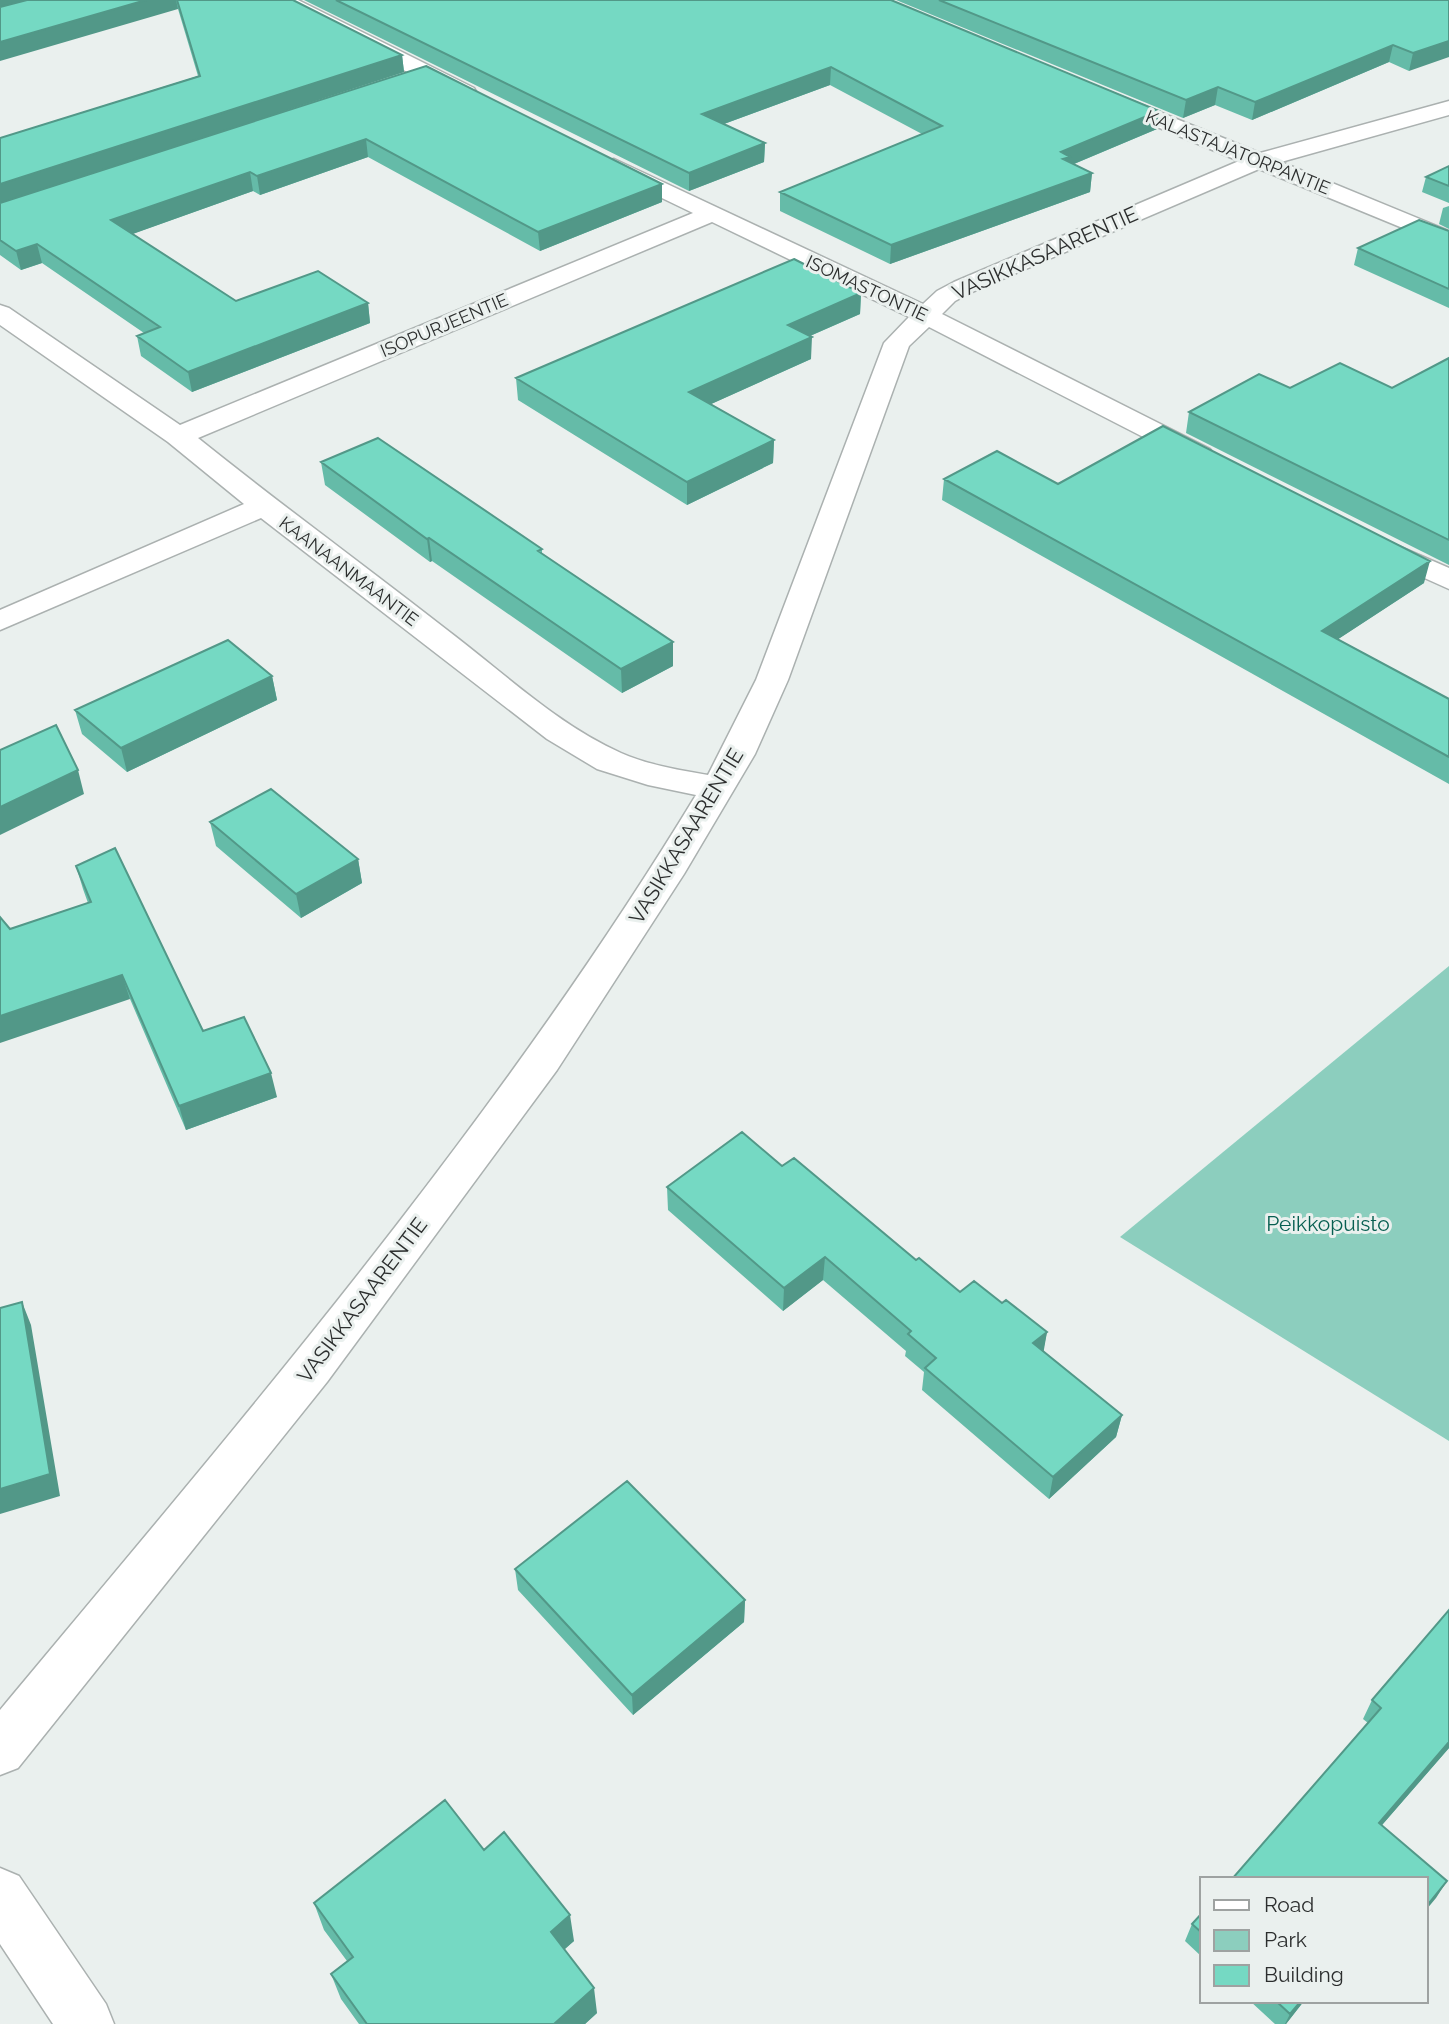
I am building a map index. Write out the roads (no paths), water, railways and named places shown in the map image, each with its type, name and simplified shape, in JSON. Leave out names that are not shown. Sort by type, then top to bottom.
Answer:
[{"type":"street","points":[[282,0],[490,105]]},
{"type":"street","points":[[403,83],[429,74]]},
{"type":"street","name":"KALASTAJATORPANTIE","points":[[1089,91],[1449,240]]},
{"type":"street","name":"VASIKKASAARENTIE","points":[[0,1750],[311,1369],[543,1060],[671,866],[738,754],[772,680],[897,343],[946,296],[963,286],[1258,160],[1449,108]]},
{"type":"street","name":"ISOMASTONTIE","points":[[588,153],[925,315],[1219,465]]},
{"type":"street","name":"ISOPURJEENTIE","points":[[177,436],[711,214]]},
{"type":"street","name":"KAANAANMAANTIE","points":[[0,313],[177,436],[559,732],[609,761],[660,777],[718,788]]},
{"type":"street","points":[[0,621],[264,506]]},
{"type":"street","points":[[1365,540],[1449,580]]},
{"type":"street","points":[[0,1895],[86,2024]]},
{"type":"park label","name":"Peikkopuisto","points":[[1328,1223]]}]
